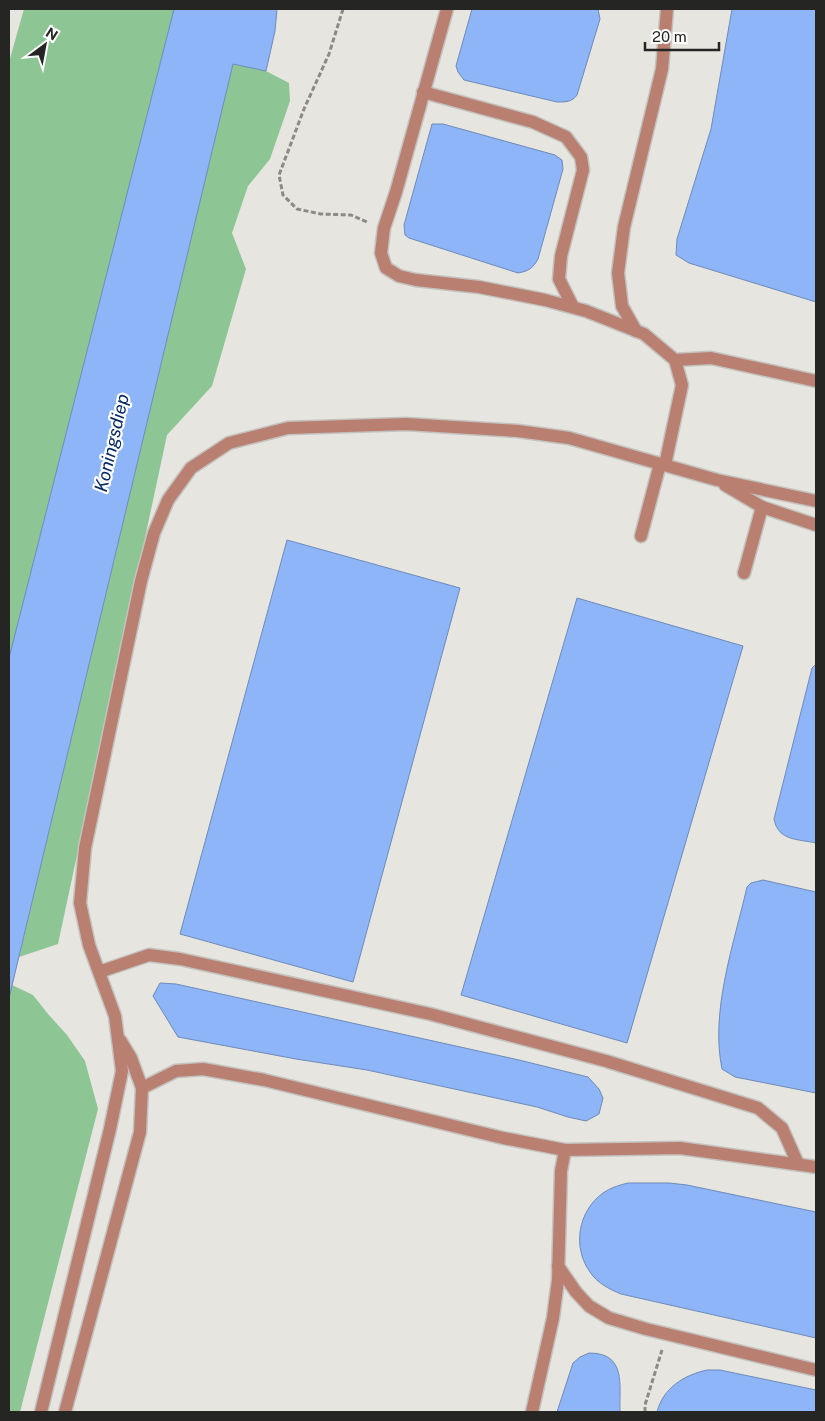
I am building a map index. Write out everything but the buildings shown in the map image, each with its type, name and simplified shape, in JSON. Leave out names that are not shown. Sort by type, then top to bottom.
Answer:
[{"type":"lane","points":[[446,9],[396,192],[384,228],[382,253],[386,268],[400,276],[479,287],[573,307],[644,334],[674,360],[682,385],[663,464],[641,536]]},
{"type":"lane","points":[[636,331],[622,306],[618,273],[624,227],[662,69],[667,9]]},
{"type":"lane","points":[[424,92],[533,122],[566,137],[581,157],[583,170],[561,256],[559,279],[573,307]]},
{"type":"lane","points":[[674,360],[711,358],[816,381]]},
{"type":"lane","points":[[42,1412],[110,1129],[122,1071],[115,1016],[89,945],[80,903],[85,848],[139,591],[154,533],[168,500],[192,468],[229,444],[288,428],[406,424],[518,431],[569,438],[717,480],[816,501]]},
{"type":"lane","points":[[717,480],[762,507],[816,525]]},
{"type":"lane","points":[[744,574],[762,507]]},
{"type":"lane","points":[[99,972],[149,955],[180,959],[430,1014],[606,1061],[758,1108],[782,1128],[798,1164]]},
{"type":"lane","points":[[65,1412],[140,1132],[142,1088],[131,1058],[117,1036]]},
{"type":"lane","points":[[142,1088],[176,1071],[203,1069],[264,1080],[503,1138],[565,1150],[680,1148],[816,1167]]},
{"type":"lane","points":[[532,1412],[553,1318],[558,1266],[561,1171],[565,1150]]},
{"type":"lane","points":[[558,1266],[576,1292],[589,1306],[608,1318],[816,1370]]},
{"type":"path","points":[[343,9],[329,54],[304,109],[279,175],[283,195],[297,209],[321,214],[352,216],[371,224],[384,235]]},
{"type":"path","points":[[645,1412],[645,1405],[667,1334]]},
{"type":"green space","points":[[24,9],[174,9],[9,658],[9,62]]},
{"type":"green space","points":[[233,64],[266,71],[289,83],[290,101],[270,159],[248,186],[232,233],[246,269],[212,386],[167,435],[58,944],[19,957]]},
{"type":"green space","points":[[12,985],[33,995],[67,1035],[85,1061],[98,1109],[20,1412],[9,1412],[9,998]]},
{"type":"water","name":"Koningsdiep","points":[[174,9],[277,9],[275,31],[266,71],[233,64],[9,998],[9,658]]},
{"type":"water","points":[[472,9],[598,9],[600,19],[577,95],[568,101],[557,102],[464,80],[456,66]]},
{"type":"water","points":[[732,9],[816,9],[816,302],[689,263],[676,255],[677,239],[711,129]]},
{"type":"water","points":[[432,124],[443,124],[555,155],[562,160],[563,169],[538,259],[530,269],[518,273],[409,238],[405,235],[404,225]]},
{"type":"water","points":[[287,540],[460,588],[353,982],[180,934]]},
{"type":"water","points":[[577,598],[743,646],[627,1043],[461,995]]},
{"type":"water","points":[[816,664],[816,843],[784,835],[776,826],[774,819],[812,668]]},
{"type":"water","points":[[763,880],[816,892],[816,1093],[735,1077],[722,1069],[719,1047],[719,1024],[721,1001],[730,954],[747,887],[751,883]]},
{"type":"water","points":[[160,983],[176,984],[588,1077],[599,1089],[603,1098],[599,1114],[586,1121],[537,1107],[367,1070],[178,1037],[153,996]]},
{"type":"water","points":[[628,1183],[687,1185],[816,1212],[816,1338],[621,1294],[600,1282],[590,1272],[581,1252],[580,1230],[583,1219],[588,1209],[603,1193]]},
{"type":"water","points":[[589,1353],[601,1354],[610,1358],[615,1365],[620,1381],[620,1412],[557,1412],[573,1363]]},
{"type":"water","points":[[707,1370],[720,1370],[816,1390],[816,1412],[657,1412],[669,1389],[690,1375]]}]
